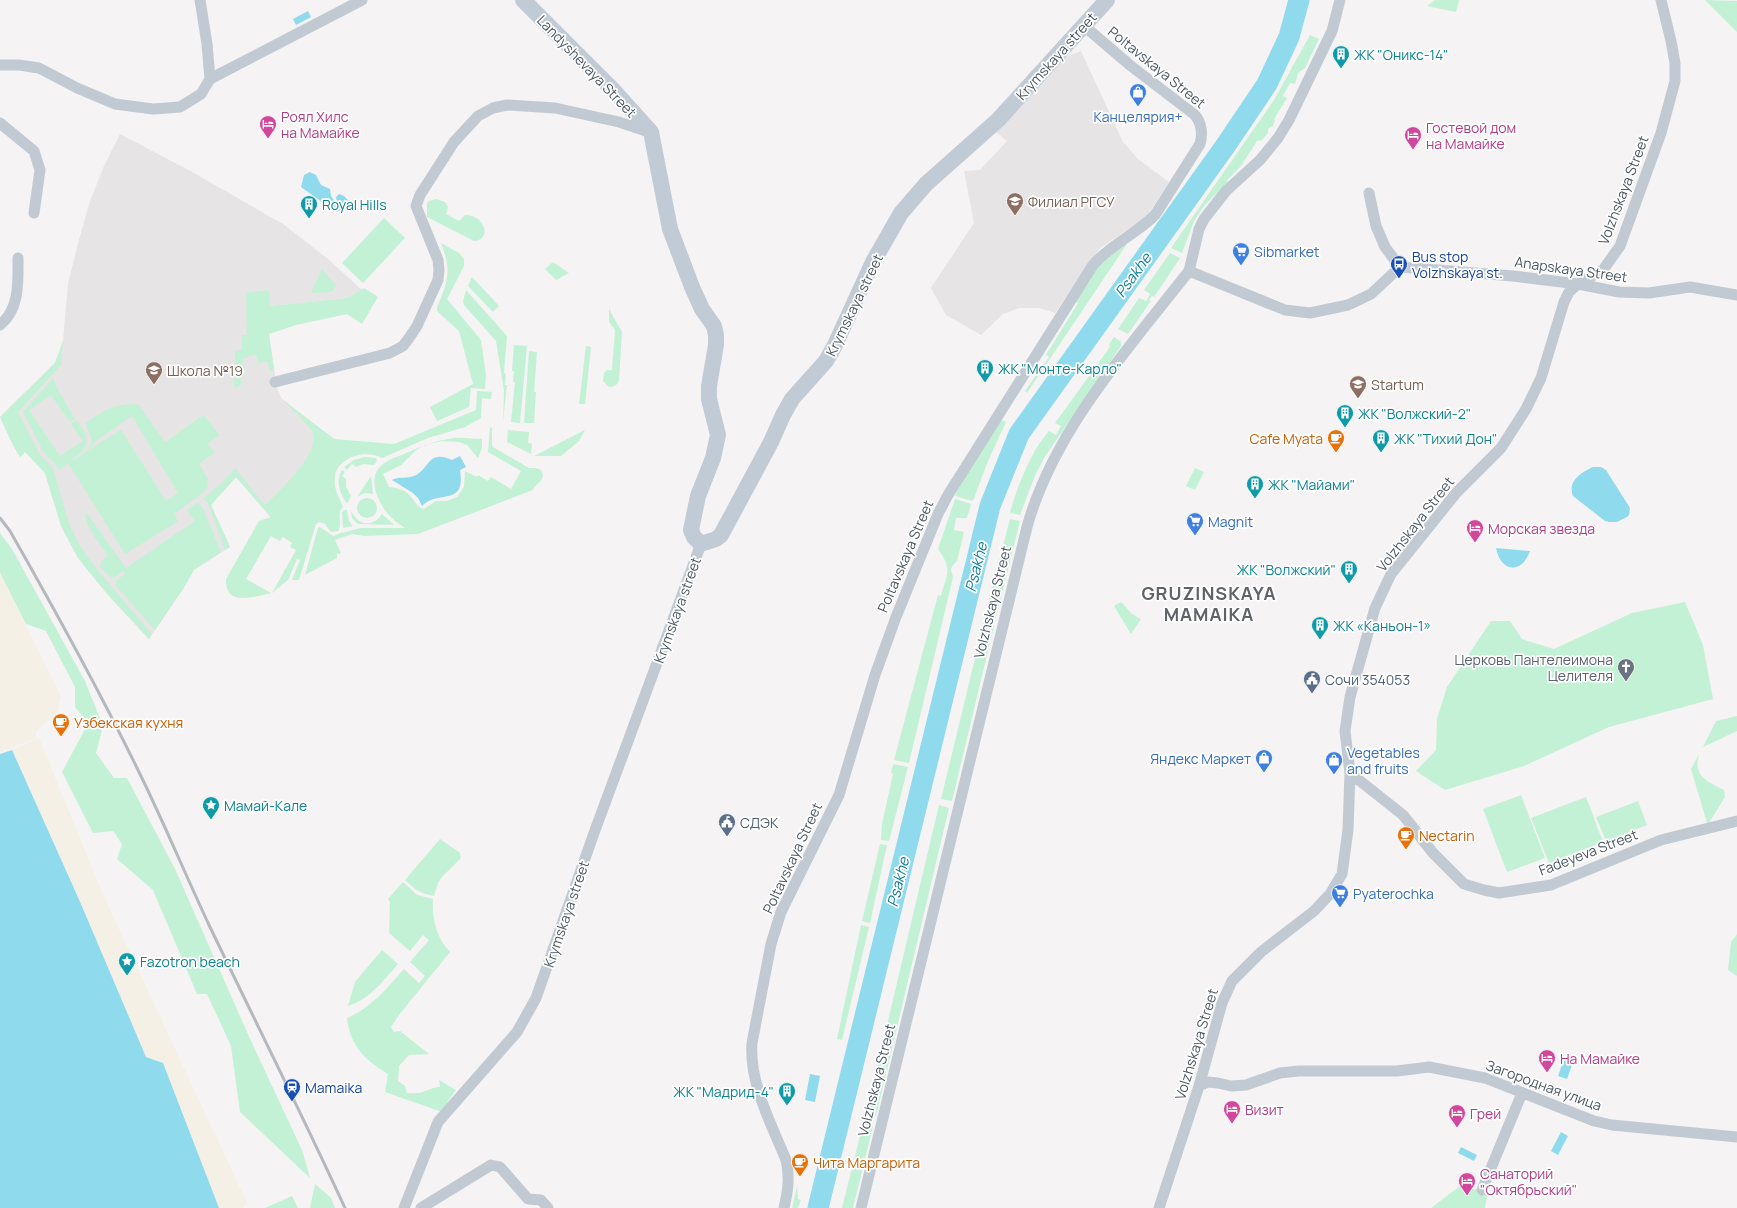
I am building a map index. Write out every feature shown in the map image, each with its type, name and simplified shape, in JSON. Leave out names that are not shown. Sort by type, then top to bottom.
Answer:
[{"type":"street","points":[[200,0],[210,79]]},
{"type":"street","points":[[0,65],[19,65],[38,68],[77,88],[115,104],[153,108],[180,107],[201,94],[210,79],[362,0]]},
{"type":"street","name":"Landyshevaya Street","points":[[523,0],[615,92],[651,132]]},
{"type":"street","name":"Krymskaya street","points":[[404,1208],[438,1122],[517,1032],[536,998],[594,833],[701,544],[716,539],[721,534],[771,442],[783,414],[792,399],[829,356],[873,262],[901,213],[926,184],[998,120],[1107,0]]},
{"type":"street","points":[[1340,0],[1332,31],[1289,120],[1278,138],[1260,160],[1226,191],[1204,219],[1199,229],[1188,271],[1285,310],[1310,313],[1348,305],[1371,294],[1400,267],[1385,247],[1376,226],[1369,193]]},
{"type":"street","name":"Volzhskaya Street","points":[[1159,1208],[1200,1086],[1222,1003],[1232,981],[1260,952],[1314,911],[1330,894],[1342,874],[1348,830],[1350,772],[1345,731],[1350,697],[1376,608],[1391,574],[1457,492],[1501,448],[1526,409],[1541,378],[1564,302],[1569,292],[1578,284],[1602,270],[1620,246],[1661,133],[1675,81],[1675,63],[1661,0]]},
{"type":"street","name":"Poltavskaya Street","points":[[784,1208],[789,1185],[786,1160],[753,1075],[751,1056],[752,1042],[772,944],[781,912],[838,794],[875,675],[896,617],[938,514],[948,495],[1093,265],[1103,254],[1145,224],[1154,214],[1200,144],[1202,134],[1200,122],[1195,115],[1131,66],[1084,25]]},
{"type":"street","name":"Landyshevaya Street","points":[[275,382],[390,354],[403,346],[418,326],[438,280],[439,270],[435,252],[416,206],[420,195],[454,142],[478,116],[493,108],[507,105],[556,108],[619,122],[651,132]]},
{"type":"street","points":[[0,122],[34,151],[40,170],[34,213]]},
{"type":"street","points":[[651,132],[670,229],[692,287],[702,309],[714,326],[716,335],[716,345],[709,386],[709,399],[718,435],[713,458],[698,496],[692,525],[694,537],[701,544]]},
{"type":"street","points":[[0,325],[8,318],[14,305],[18,281],[18,258]]},
{"type":"street","name":"Anapskaya Street","points":[[1400,267],[1513,276],[1578,284],[1619,292],[1649,293],[1690,287],[1737,295]]},
{"type":"street","name":"Volzhskaya Street","points":[[861,1208],[1030,517],[1056,456],[1071,428],[1106,379],[1188,271]]},
{"type":"street","name":"Fadeyeva Street","points":[[1350,772],[1403,815],[1433,853],[1464,884],[1484,890],[1499,892],[1551,885],[1661,840],[1737,821]]},
{"type":"street","name":"Загородная улица","points":[[1200,1086],[1208,1082],[1230,1086],[1246,1085],[1280,1073],[1299,1071],[1397,1071],[1429,1067],[1485,1078],[1594,1121],[1612,1125],[1737,1137]]},
{"type":"street","points":[[1482,1190],[1522,1093]]},
{"type":"street","points":[[421,1208],[491,1165],[500,1167],[528,1198],[541,1200],[548,1208]]},
{"type":"shaded area","points":[[1081,51],[1123,142],[1138,159],[1169,182],[1147,216],[1100,248],[1055,313],[1039,308],[1019,308],[1003,314],[981,335],[946,315],[931,288],[974,223],[964,171],[980,170],[1007,141],[996,132],[1056,61]]},
{"type":"shaded area","name":"Школа №19","points":[[120,134],[194,173],[283,224],[328,259],[362,290],[347,298],[270,306],[269,334],[277,388],[282,399],[334,439],[271,518],[236,477],[211,505],[230,547],[194,570],[149,639],[108,595],[78,558],[61,526],[45,473],[25,452],[20,457],[0,417],[55,363],[63,341],[68,284],[90,201],[104,166]]},
{"type":"green space","points":[[1435,0],[1459,0],[1456,12],[1427,6]]},
{"type":"green space","points":[[1705,0],[1737,1],[1737,32]]},
{"type":"green space","points":[[1310,35],[1319,39],[1305,68],[1298,73],[1295,84],[1290,83],[1283,96],[1287,98],[1274,119],[1273,126],[1268,129],[1268,133],[1262,140],[1257,141],[1241,166],[1226,181],[1228,182],[1204,206],[1194,221],[1182,253],[1171,248],[1274,100]]},
{"type":"green space","points":[[436,199],[445,202],[448,207],[446,214],[459,221],[465,215],[477,218],[484,227],[485,232],[483,236],[474,241],[427,217],[427,203]]},
{"type":"green space","points":[[384,218],[405,238],[363,283],[342,263]]},
{"type":"green space","points":[[1133,235],[1027,393],[1025,391],[1049,357],[1046,355],[1078,303],[1074,301],[1103,259]]},
{"type":"green space","points":[[441,243],[459,253],[464,259],[464,266],[447,299],[481,340],[486,375],[485,389],[471,388],[469,407],[437,421],[430,407],[473,384],[459,331],[437,311],[447,276],[447,261]]},
{"type":"green space","points":[[1170,253],[1180,258],[1154,297],[1152,296],[1149,300],[1151,301],[1128,334],[1118,329],[1139,298],[1146,301],[1150,294],[1144,290]]},
{"type":"green space","points":[[553,262],[569,273],[556,280],[545,269]]},
{"type":"green space","points":[[322,269],[336,285],[334,290],[330,292],[311,293]]},
{"type":"green space","points":[[472,277],[499,306],[493,312],[468,286]]},
{"type":"green space","points":[[364,288],[378,297],[362,324],[347,314],[296,325],[269,334],[274,370],[270,371],[267,361],[258,363],[256,354],[242,359],[245,369],[238,372],[242,383],[240,386],[235,388],[232,371],[235,370],[235,351],[242,350],[242,335],[247,335],[246,293],[269,290],[270,306],[347,298]]},
{"type":"green space","points":[[466,290],[507,336],[504,373],[506,374],[505,385],[507,385],[503,421],[504,391],[496,341],[464,305],[463,301]]},
{"type":"green space","points":[[609,309],[622,332],[619,380],[613,387],[609,387],[603,381],[604,373],[607,370],[612,370],[615,330],[609,322]]},
{"type":"green space","points":[[1114,337],[1121,342],[1121,346],[1044,458],[1034,478],[1020,515],[1010,513],[1021,481],[1036,449],[1049,431],[1056,435],[1061,426],[1055,423],[1110,347],[1109,344]]},
{"type":"green space","points":[[63,341],[61,365],[18,412],[40,455],[52,466],[69,524],[79,544],[94,566],[152,634],[149,639],[108,595],[78,558],[61,526],[45,473],[25,452],[20,457],[0,417],[55,363]]},
{"type":"green space","points":[[514,345],[527,346],[520,423],[511,422],[515,382],[513,382],[514,371],[512,371]]},
{"type":"green space","points":[[586,346],[591,347],[585,404],[579,404]]},
{"type":"green space","points":[[529,351],[537,352],[534,392],[536,392],[534,423],[524,423]]},
{"type":"green space","points":[[53,378],[57,388],[75,419],[70,422],[51,395],[29,410],[60,456],[83,441],[71,424],[76,420],[85,433],[87,442],[83,451],[59,470],[54,462],[44,453],[23,412]]},
{"type":"green space","points":[[477,391],[492,392],[491,399],[482,398],[481,418],[465,427],[428,438],[382,458],[376,455],[368,454],[354,456],[341,464],[337,469],[335,476],[337,492],[343,507],[340,512],[340,524],[338,531],[331,532],[325,524],[319,522],[316,524],[299,580],[292,580],[300,560],[297,559],[288,580],[272,593],[296,550],[290,547],[292,543],[283,537],[280,541],[271,536],[246,579],[271,593],[249,598],[235,597],[230,594],[227,588],[226,579],[259,521],[271,517],[236,477],[211,505],[230,547],[225,550],[208,503],[203,499],[222,483],[235,468],[265,505],[297,472],[305,461],[314,442],[313,433],[304,421],[282,399],[334,439],[394,444],[476,410]]},
{"type":"green space","points":[[138,404],[165,442],[204,415],[219,435],[207,444],[215,452],[199,464],[208,479],[207,488],[204,492],[174,514],[178,521],[125,554],[68,463],[84,454],[90,447],[91,436],[86,423],[98,414],[110,408]],"holes":[[[132,416],[178,493],[166,501],[121,430],[87,451],[97,440]]]},
{"type":"green space","points":[[999,419],[1006,422],[988,461],[973,501],[955,496],[969,469]]},
{"type":"green space","points":[[490,427],[492,428],[493,447],[529,468],[541,470],[543,477],[533,490],[418,534],[365,536],[352,534],[335,540],[341,553],[337,554],[337,558],[305,575],[318,528],[320,527],[333,536],[361,528],[405,528],[394,520],[384,509],[377,494],[374,480],[376,473],[385,462],[423,446],[415,451],[401,465],[383,474],[389,487],[405,491],[418,506],[424,509],[436,501],[447,501],[457,497],[464,487],[465,471],[477,477],[478,475],[488,481],[491,477],[511,489],[521,471],[488,452]]},
{"type":"green space","points":[[508,430],[529,432],[528,443],[532,444],[531,454],[507,442]]},
{"type":"green space","points":[[585,430],[579,441],[561,456],[534,456]]},
{"type":"green space","points":[[454,438],[482,439],[482,448],[478,458],[467,445],[459,442],[442,441],[428,444]]},
{"type":"green space","points":[[364,457],[376,458],[377,461],[374,465],[363,464],[356,467],[352,464],[347,470],[344,467],[354,460]]},
{"type":"green space","points":[[1195,468],[1204,472],[1195,490],[1186,486]]},
{"type":"green space","points":[[342,470],[345,472],[342,476],[346,479],[346,487],[351,496],[347,504],[339,487],[339,479]]},
{"type":"green space","points":[[371,476],[373,494],[365,493],[357,497]]},
{"type":"green space","points":[[367,498],[374,501],[377,508],[374,515],[367,518],[360,515],[357,508],[360,501]]},
{"type":"green space","points":[[955,499],[971,504],[967,518],[956,518],[954,530],[964,532],[957,561],[952,566],[951,570],[953,577],[909,763],[894,760],[938,595],[941,596],[947,577],[946,562],[938,549]]},
{"type":"green space","points":[[198,502],[203,508],[221,552],[194,570],[155,630],[116,586],[116,581],[125,574],[123,571],[115,577],[110,577],[100,567],[101,562],[108,555],[90,528],[87,522],[86,512],[126,568],[195,521],[187,510]]},
{"type":"green space","points":[[347,510],[349,521],[353,526],[343,528],[342,512]]},
{"type":"green space","points":[[351,512],[357,519],[364,523],[374,522],[382,514],[394,525],[358,524],[352,518]]},
{"type":"green space","points":[[1010,519],[1020,521],[995,621],[987,607]]},
{"type":"green space","points":[[0,533],[12,549],[85,681],[103,726],[96,753],[114,778],[127,778],[175,869],[251,1041],[302,1150],[310,1178],[240,1112],[231,1046],[207,994],[197,994],[153,890],[117,859],[122,844],[113,831],[93,833],[62,772],[84,731],[84,718],[75,707],[75,687],[46,631],[26,624],[0,573]]},
{"type":"green space","points":[[1121,602],[1132,614],[1141,619],[1131,634],[1114,606]]},
{"type":"green space","points":[[1685,602],[1703,645],[1713,699],[1609,727],[1524,766],[1445,790],[1416,771],[1436,750],[1437,719],[1447,687],[1491,621],[1510,621],[1522,639],[1554,649],[1632,613]]},
{"type":"green space","points":[[986,613],[994,626],[952,801],[941,799]]},
{"type":"green space","points":[[1737,716],[1737,731],[1703,747],[1716,721]]},
{"type":"green space","points":[[1699,754],[1698,768],[1700,773],[1707,781],[1724,790],[1725,797],[1709,823],[1707,823],[1691,769]]},
{"type":"green space","points":[[893,764],[908,767],[889,841],[881,840],[882,824],[893,774],[891,773]]},
{"type":"green space","points":[[1521,795],[1545,858],[1507,872],[1483,809]]},
{"type":"green space","points":[[1586,797],[1603,842],[1549,863],[1531,818]]},
{"type":"green space","points":[[1638,801],[1647,825],[1606,841],[1596,817]]},
{"type":"green space","points":[[939,805],[949,808],[876,1116],[866,1114]]},
{"type":"green space","points":[[440,839],[460,853],[461,858],[442,877],[438,883],[434,896],[418,891],[405,880]]},
{"type":"green space","points":[[880,844],[887,845],[870,923],[862,921]]},
{"type":"green space","points":[[403,882],[417,895],[433,899],[434,921],[438,934],[450,952],[391,1027],[394,1032],[400,1031],[429,1054],[409,1055],[399,1066],[398,1081],[405,1086],[407,1093],[418,1093],[440,1087],[439,1080],[456,1090],[442,1112],[385,1092],[388,1074],[372,1063],[360,1051],[351,1037],[347,1018],[364,1009],[371,1003],[404,969],[419,983],[425,976],[410,962],[429,940],[423,935],[410,951],[389,933],[390,902],[388,899]]},
{"type":"green space","points":[[861,925],[869,927],[842,1040],[837,1039]]},
{"type":"green space","points":[[1737,934],[1737,976],[1728,970],[1731,942]]},
{"type":"green space","points":[[382,950],[398,964],[370,994],[348,1006],[355,982]]},
{"type":"green space","points":[[863,1124],[873,1126],[853,1208],[842,1208]]},
{"type":"green space","points":[[315,1184],[331,1198],[335,1208],[310,1208]]},
{"type":"green space","points":[[797,1186],[798,1199],[801,1200],[798,1208],[792,1208]]},
{"type":"green space","name":"Санаторий \"Октябрьский\"","points":[[1460,1186],[1488,1192],[1485,1208],[1431,1208]]},
{"type":"green space","points":[[292,1196],[298,1208],[265,1208]]},
{"type":"sand","points":[[0,573],[61,696],[57,713],[36,731],[36,738],[0,752]]},
{"type":"sand","name":"Fazotron beach","points":[[39,738],[104,897],[247,1203],[243,1208],[219,1208],[163,1064],[146,1058],[81,904],[12,750]]},
{"type":"water","points":[[308,11],[311,17],[296,25],[293,19]]},
{"type":"water","points":[[310,172],[316,175],[321,185],[330,189],[331,196],[341,210],[336,212],[301,187],[304,175]]},
{"type":"water","points":[[339,194],[344,196],[349,201],[348,207],[343,207],[337,202],[336,197]]},
{"type":"water","points":[[460,456],[466,467],[460,470],[461,482],[459,489],[455,494],[428,501],[422,506],[418,498],[413,493],[392,480],[414,476],[433,459],[438,457],[444,457],[452,460]]},
{"type":"water","points":[[1593,467],[1601,467],[1606,470],[1630,508],[1629,515],[1627,517],[1617,522],[1605,521],[1573,496],[1572,486],[1574,482],[1580,474]]},
{"type":"water","points":[[1496,548],[1530,551],[1522,564],[1512,568],[1502,562]]},
{"type":"water","points":[[12,750],[81,904],[146,1057],[163,1063],[219,1208],[0,1208],[0,754]]},
{"type":"water","points":[[1564,1059],[1573,1062],[1567,1079],[1558,1076]]},
{"type":"water","points":[[810,1074],[820,1076],[815,1102],[805,1100]]},
{"type":"water","points":[[1561,1132],[1568,1136],[1558,1155],[1551,1151]]},
{"type":"water","points":[[1461,1147],[1477,1155],[1474,1161],[1458,1153]]},
{"type":"waterway","name":"Psakhe","points":[[818,1208],[990,506],[1019,434],[1226,145],[1267,84],[1289,37],[1299,0]]},
{"type":"railway","points":[[0,518],[10,531],[44,590],[124,741],[210,927],[345,1208]]},
{"type":"place","name":"ЖК \"Оникс-14\"","points":[[1341,69]]},
{"type":"place","name":"Канцелярия+","points":[[1138,107]]},
{"type":"place","name":"Роял Хилс на Мамайке","points":[[268,139]]},
{"type":"place","name":"Гостевой дом на Мамайке","points":[[1413,150]]},
{"type":"place","name":"Филиал РГСУ","points":[[1015,216]]},
{"type":"place","name":"Royal Hills","points":[[309,219]]},
{"type":"place","name":"Sibmarket","points":[[1241,266]]},
{"type":"place","name":"Bus stop Volzhskaya st.","points":[[1399,279]]},
{"type":"place","name":"ЖК \"Монте-Карло\"","points":[[985,383]]},
{"type":"place","name":"Школа №19","points":[[154,385]]},
{"type":"place","name":"Startum","points":[[1358,399]]},
{"type":"place","name":"ЖК \"Волжский-2\"","points":[[1345,428]]},
{"type":"place","name":"Cafe Myata","points":[[1336,453]]},
{"type":"place","name":"ЖК \"Тихий Дон\"","points":[[1381,453]]},
{"type":"place","name":"ЖК \"Майами\"","points":[[1255,499]]},
{"type":"place","name":"Magnit","points":[[1195,536]]},
{"type":"place","name":"Морская звезда","points":[[1475,543]]},
{"type":"place","name":"ЖК \"Волжский\"","points":[[1349,584]]},
{"type":"place","name":"ЖК «Каньон-1»","points":[[1320,640]]},
{"type":"place","name":"Церковь Пантелеимона Целителя","points":[[1626,682]]},
{"type":"place","name":"Сочи 354053","points":[[1312,694]]},
{"type":"place","name":"Узбекская кухня","points":[[61,737]]},
{"type":"place","name":"Яндекс Маркет","points":[[1264,773]]},
{"type":"place","name":"Vegetables and fruits","points":[[1334,775]]},
{"type":"place","name":"Мамай-Кале","points":[[211,820]]},
{"type":"place","name":"СДЭК","points":[[727,837]]},
{"type":"place","name":"Nectarin","points":[[1406,850]]},
{"type":"place","name":"Pyaterochka","points":[[1340,908]]},
{"type":"place","name":"Fazotron beach","points":[[127,976]]},
{"type":"place","name":"На Мамайке","points":[[1547,1073]]},
{"type":"place","name":"Mamaika","points":[[292,1102]]},
{"type":"place","name":"ЖК \"Мадрид-4\"","points":[[787,1106]]},
{"type":"place","name":"Визит","points":[[1232,1124]]},
{"type":"place","name":"Грей","points":[[1457,1128]]},
{"type":"place","name":"Чита Маргарита","points":[[800,1177]]},
{"type":"place","name":"Санаторий \"Октябрьский\"","points":[[1467,1196]]},
{"type":"district","name":"GRUZINSKAYA MAMAIKA","points":[[1209,603]]}]
